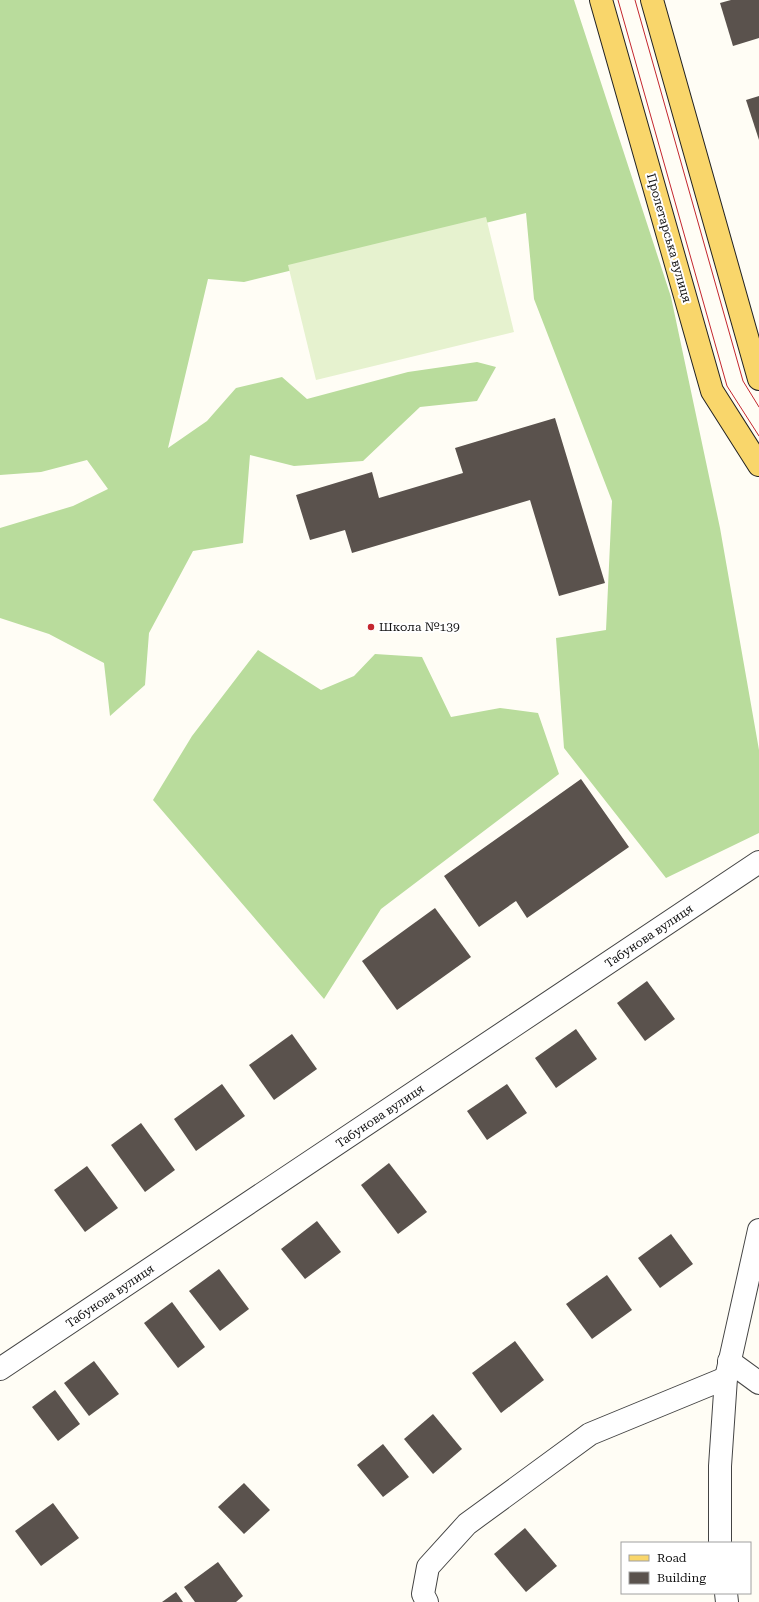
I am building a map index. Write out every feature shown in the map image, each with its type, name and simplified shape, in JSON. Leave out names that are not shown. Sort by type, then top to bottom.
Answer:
[{"type":"main road","name":"Пролетарська вулиця","points":[[601,0],[712,391],[759,465]]},
{"type":"main road","points":[[652,0],[759,379]]},
{"type":"street","name":"Табунова вулиця","points":[[0,1369],[759,862]]},
{"type":"street","points":[[720,1542],[720,1466],[728,1370],[759,1230]]},
{"type":"street","points":[[427,1602],[423,1594],[428,1567],[467,1524],[590,1434],[728,1370],[759,1383]]},
{"type":"green space","points":[[0,0],[574,0],[671,297],[720,528],[759,750],[759,833],[666,878],[564,748],[556,638],[606,630],[612,501],[534,299],[526,213],[244,282],[208,279],[168,448],[207,421],[236,388],[282,377],[307,399],[408,372],[477,362],[496,367],[477,401],[420,407],[363,461],[294,466],[250,455],[243,543],[193,551],[149,633],[145,685],[110,716],[104,663],[49,634],[0,618],[0,528],[73,506],[108,489],[87,460],[41,472],[0,475]]},
{"type":"green space","points":[[486,217],[514,332],[316,380],[288,265]]},
{"type":"green space","points":[[258,650],[321,690],[354,676],[375,654],[422,657],[451,717],[500,708],[538,713],[559,774],[381,909],[324,999],[153,800],[192,736]]},
{"type":"building","points":[[731,0],[759,0],[759,38],[733,46],[720,3]]},
{"type":"building","points":[[759,96],[759,140],[746,100]]},
{"type":"building","points":[[555,418],[605,583],[559,596],[530,500],[352,553],[345,530],[310,540],[296,495],[372,472],[379,498],[463,473],[455,448]]},
{"type":"building","points":[[581,779],[629,847],[527,918],[516,901],[479,927],[444,876]]},
{"type":"building","points":[[435,908],[471,957],[397,1010],[362,961]]},
{"type":"building","points":[[647,981],[675,1019],[645,1041],[617,1003]]},
{"type":"building","points":[[576,1029],[597,1059],[556,1088],[535,1058]]},
{"type":"building","points":[[292,1034],[317,1069],[274,1100],[249,1065]]},
{"type":"building","points":[[222,1084],[245,1116],[196,1151],[174,1119]]},
{"type":"building","points":[[507,1084],[527,1113],[487,1140],[467,1111]]},
{"type":"building","points":[[141,1123],[175,1170],[145,1192],[111,1145]]},
{"type":"building","points":[[389,1163],[427,1212],[398,1234],[361,1185]]},
{"type":"building","points":[[87,1166],[118,1208],[85,1232],[54,1190]]},
{"type":"building","points":[[317,1221],[341,1252],[305,1279],[281,1249]]},
{"type":"building","points":[[671,1234],[693,1264],[660,1288],[638,1258]]},
{"type":"building","points":[[219,1269],[249,1309],[220,1331],[189,1291]]},
{"type":"building","points":[[607,1275],[632,1310],[592,1339],[566,1304]]},
{"type":"building","points":[[172,1302],[205,1347],[178,1368],[144,1323]]},
{"type":"building","points":[[515,1341],[544,1380],[501,1413],[472,1373]]},
{"type":"building","points":[[94,1361],[119,1394],[89,1416],[64,1383]]},
{"type":"building","points":[[55,1390],[80,1424],[58,1441],[32,1407]]},
{"type":"building","points":[[433,1414],[462,1449],[433,1474],[404,1439]]},
{"type":"building","points":[[383,1444],[409,1477],[383,1497],[357,1465]]},
{"type":"building","points":[[244,1483],[270,1510],[244,1534],[218,1507]]},
{"type":"building","points":[[53,1503],[79,1538],[41,1566],[15,1531]]},
{"type":"building","points":[[525,1528],[557,1566],[526,1592],[494,1554]]},
{"type":"building","points":[[218,1562],[243,1596],[236,1602],[195,1602],[184,1587]]},
{"type":"building","points":[[176,1592],[183,1602],[162,1602]]},
{"type":"tram line","points":[[618,0],[727,386],[759,436]]},
{"type":"tram line","points":[[635,0],[743,381],[759,407]]},
{"type":"place","name":"Школа №139","points":[[371,627]]}]
